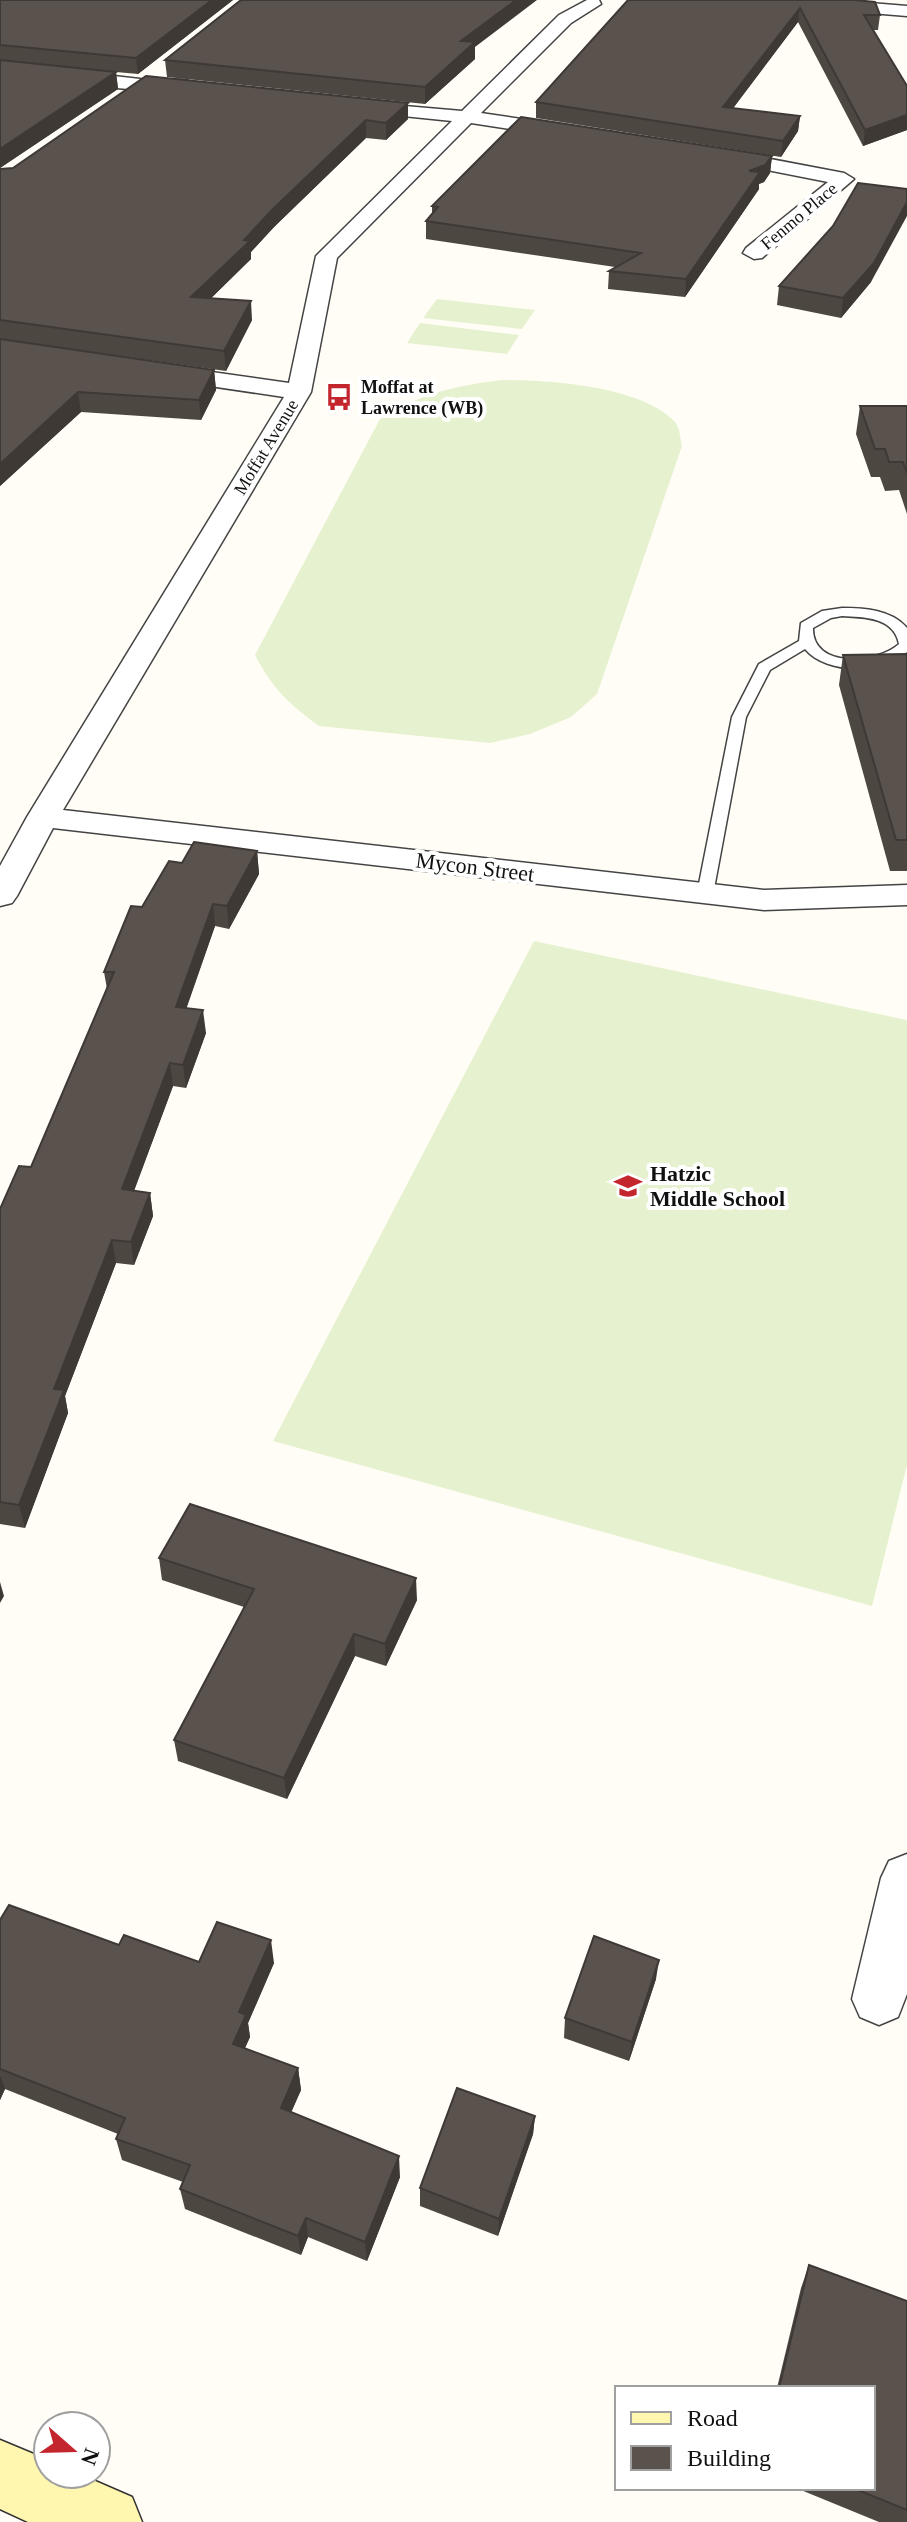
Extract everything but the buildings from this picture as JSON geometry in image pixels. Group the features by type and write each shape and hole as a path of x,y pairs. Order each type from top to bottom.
{"main road":[{"path":"0,2474 107,2522"}],"street":[{"path":"772,0 907,11"},
{"name":"Moffat Avenue","path":"0,896 43,817 299,392 327,256 565,19 593,4"},
{"path":"116,102 164,66"},
{"path":"0,68 140,85 203,88"},
{"path":"335,103 467,117 581,135"},
{"name":"Fenmo Place","path":"691,151 844,179 754,253"},
{"path":"142,369 299,392"},
{"name":"Mycon Street","path":"43,817 764,900 907,895"},
{"path":"879,1999 907,1878"}],"lane":[{"path":"842,612 876,615 901,628 906,637 901,653 877,663 851,663 827,658 806,643 806,626 827,614 842,612"},
{"path":"705,894 739,717 764,667 806,643"}],"green space":[{"path":"437,299 535,310 522,329 423,318"},
{"path":"420,323 519,335 507,354 407,343"},
{"path":"503,380 569,384 618,393 660,410 675,422 679,430 682,446 597,694 571,717 530,734 490,743 319,726 282,695 255,655 380,419 409,403 439,392"},
{"path":"534,941 907,1020 907,1465 872,1606 273,1441"}],"place":[{"name":"Moffat at Lawrence (WB)","path":"339,397"},
{"name":"Hatzic Middle School","path":"628,1186"}]}
